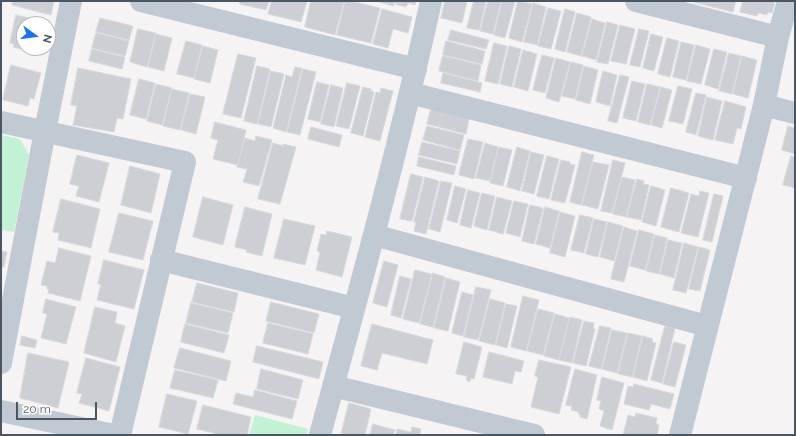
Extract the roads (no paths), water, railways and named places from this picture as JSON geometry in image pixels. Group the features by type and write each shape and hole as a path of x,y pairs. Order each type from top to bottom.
{"street":[{"path":"1,363 71,1"},
{"path":"141,1 416,69"},
{"path":"320,435 374,235 410,94 431,1"},
{"path":"636,1 669,5 778,37"},
{"path":"680,435 746,178 764,105 778,37 788,1"},
{"path":"410,94 746,178"},
{"path":"764,105 795,113"},
{"path":"1,122 185,162 120,435"},
{"path":"374,235 707,326"},
{"path":"161,260 354,308"},
{"path":"333,386 534,435"},
{"path":"1,411 114,435"}]}
